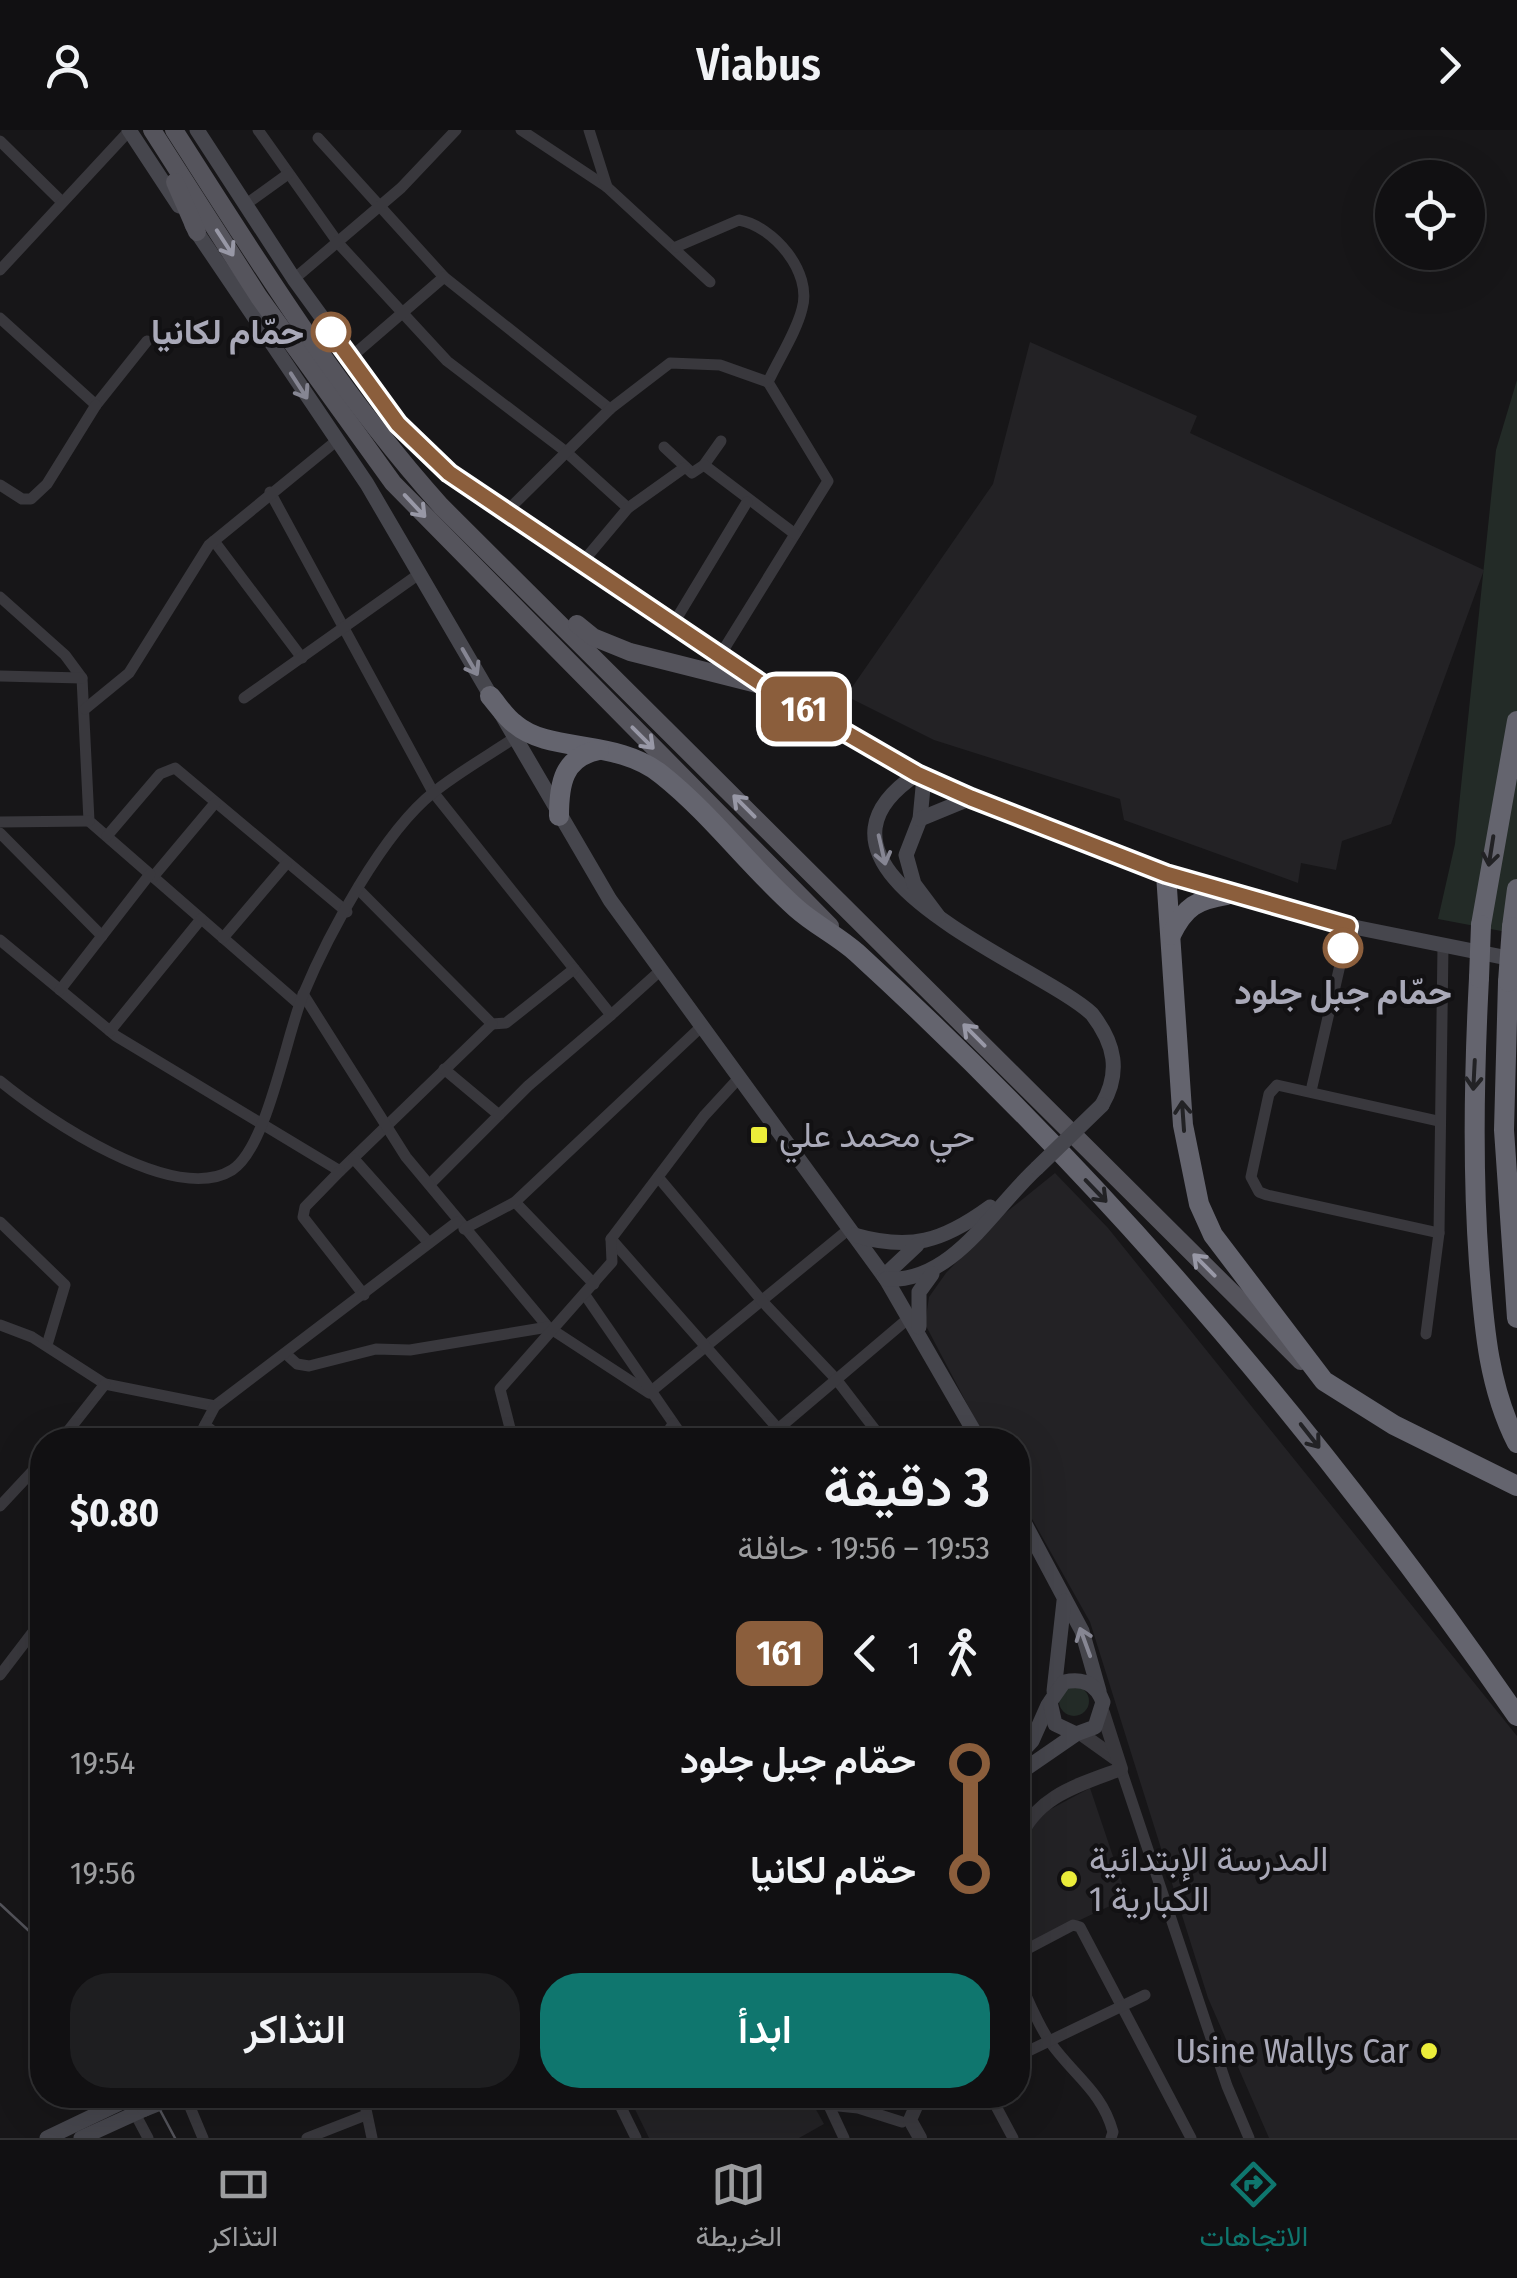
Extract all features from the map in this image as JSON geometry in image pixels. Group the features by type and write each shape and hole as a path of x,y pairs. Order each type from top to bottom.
{"highway":[{"path":"490,696 515,725 534,735 630,755 662,774 798,910 854,950 1157,1254 1277,1394 1418,1572 1517,1716"},
{"path":"1517,721 1481,925 1472,1127 1485,1334 1498,1400 1517,1443"},
{"path":"559,816 559,790 572,761 606,748"},
{"path":"1166,874 1184,1125 1198,1204 1241,1277 1324,1381 1394,1425 1517,1486"},
{"path":"1517,890 1508,982 1504,1130 1517,1318"},
{"path":"1170,934 1188,906 1198,900 1227,895"}],"main road":[{"path":"174,130 275,285 409,470 1324,1381"},
{"path":"197,130 294,279 406,433 449,473 719,658 920,776 1166,874 1227,895 1348,926 1517,960"},
{"path":"129,131 335,442 367,484 610,900 885,1277 972,1428"},
{"path":"153,131 197,232"},
{"path":"153,131 259,297 393,483 854,950"},
{"path":"513,574 593,637 630,652 765,686"},
{"path":"920,776 920,819 906,854 908,869 940,919"},
{"path":"885,1277 917,1278 966,1243 1013,1190 1102,1105 1112,1088 1114,1060 1108,1036 1092,1014 906,896 879,848 880,811 887,796 920,776"},
{"path":"920,819 971,798"},
{"path":"852,1232 889,1246 920,1242 960,1226 1013,1190"},
{"path":"885,1277 920,1242"},
{"path":"915,1324 920,1292 941,1264"},
{"path":"1030,1533 1082,1631 1103,1713 1095,1727 1030,1766"},
{"path":"1030,1742 1052,1696 1060,1666 1064,1596"},
{"path":"1052,1696 1077,1680 1099,1691"},
{"path":"1052,1696 1056,1724 1078,1734"},
{"path":"47,2138 126,2108"},
{"path":"80,2138 129,2108"}],"street":[{"path":"258,130 340,244 402,313 480,391 565,451 628,508"},
{"path":"294,279 340,244 456,130"},
{"path":"521,130 607,187 710,282"},
{"path":"589,130 607,187"},
{"path":"0,270 129,131"},
{"path":"318,138 377,208 444,276 610,409"},
{"path":"0,141 62,202"},
{"path":"245,205 288,174"},
{"path":"676,247 739,220 765,229 783,247 800,279 804,305 768,382"},
{"path":"350,358 444,276"},
{"path":"0,318 96,405"},
{"path":"0,485 22,499 39,492 96,405 147,341"},
{"path":"506,512 610,409 670,362 720,366 768,382 828,481 719,658"},
{"path":"85,709 128,673 192,568 214,541 335,442"},
{"path":"664,447 692,473 704,465 721,442"},
{"path":"704,465 747,502 795,534"},
{"path":"581,564 628,508 684,468"},
{"path":"270,492 342,630 434,792 611,1014"},
{"path":"672,626 747,502"},
{"path":"214,541 302,658"},
{"path":"244,698 419,574"},
{"path":"0,597 65,655 82,678 89,821"},
{"path":"0,676 82,678"},
{"path":"0,1081 104,1148 141,1166 193,1179 233,1169 244,1158 260,1122 301,999 389,840 434,792 516,737"},
{"path":"107,836 170,767 346,912"},
{"path":"60,990 215,803"},
{"path":"0,822 89,821 223,938 301,999 384,1126 460,1226 550,1330 649,1393"},
{"path":"0,833 102,936"},
{"path":"223,938 286,864"},
{"path":"359,890 492,1024"},
{"path":"110,1031 201,919"},
{"path":"1311,1091 1348,926"},
{"path":"0,940 110,1031 340,1171"},
{"path":"1426,1334 1439,1233 1443,946"},
{"path":"364,1295 303,1217 306,1207 384,1126 492,1024 506,1023 574,969"},
{"path":"430,1184 499,1115 661,970"},
{"path":"207,1428 204,1426 215,1406 429,1243 515,1202 702,1026"},
{"path":"444,1069 499,1115"},
{"path":"510,1428 500,1389 612,1262 611,1240 738,1079"},
{"path":"1438,1121 1282,1084 1269,1094 1251,1177 1259,1192 1439,1233"},
{"path":"354,1159 429,1243"},
{"path":"658,1178 836,1379 870,1428"},
{"path":"515,1202 594,1284"},
{"path":"0,1222 65,1285 47,1345"},
{"path":"649,1393 852,1232"},
{"path":"611,1240 779,1428 836,1379 915,1324"},
{"path":"585,1295 675,1428"},
{"path":"2,1330 47,1345 59,1358 106,1384 215,1406"},
{"path":"286,1354 296,1364 310,1366 376,1349 410,1350 550,1330"},
{"path":"70,1428 106,1384"},
{"path":"670,1428 672,1424"},
{"path":"0,1506 30,1474"},
{"path":"0,1675 30,1636"},
{"path":"1103,1713 1227,2086 1249,2138"},
{"path":"1078,1734 1118,1764"},
{"path":"1030,1816 1042,1803 1118,1764"},
{"path":"1030,1948 1077,1924 1191,2138"},
{"path":"1030,2050 1145,1995"},
{"path":"1030,2003 1048,2040 1088,2082 1107,2110 1114,2132 1110,2138"},
{"path":"137,2108 148,2138"},
{"path":"185,2108 203,2138"},
{"path":"365,2108 372,2138"},
{"path":"621,2108 636,2138"},
{"path":"831,2108 844,2138"},
{"path":"858,2108 906,2121 920,2138"},
{"path":"894,2138 914,2108"},
{"path":"997,2108 1013,2138"},
{"path":"307,2138 366,2115"}],"shaded area":[{"path":"1030,342 1197,416 1190,433 1484,570 1391,824 1342,841 1336,870 1301,863 1298,883 1124,820 1120,799 934,740 846,696 993,484"},
{"path":"1517,380 1517,934 1438,919 1455,844 1496,450"},
{"path":"1055,1173 1108,1228 1517,1736 1517,2138 1269,2138 1208,1998 1090,1622 1030,1515 1030,1428 980,1428 925,1324 929,1297 946,1273 998,1219"},
{"path":"1074,1686 1085,1690 1089,1701 1085,1712 1074,1716 1063,1712 1059,1701 1063,1690"},
{"name":"المدرسة الإبتدائية الكبارية 1","path":"1090,1788 1127,1898 1030,1943 1030,1828 1034,1818"},
{"path":"634,2108 815,2108 824,2124 799,2138 649,2138"}],"tram line":[{"path":"0,1904 30,1932"},
{"path":"159,2108 175,2138"}],"bus line":[{"name":"161","path":"331,332 398,424 449,473 765,686 917,774 971,798 1227,895 1348,926 1343,948"}],"place":[{"name":"حمّام لكانيا","path":"331,332"},
{"name":"حمّام جبل جلود","path":"1343,948"},
{"name":"حي محمد علي","path":"759,1135"},
{"name":"المدرسة الإبتدائية الكبارية 1","path":"1069,1879"},
{"name":"Usine Wallys Car","path":"1429,2051"}]}
